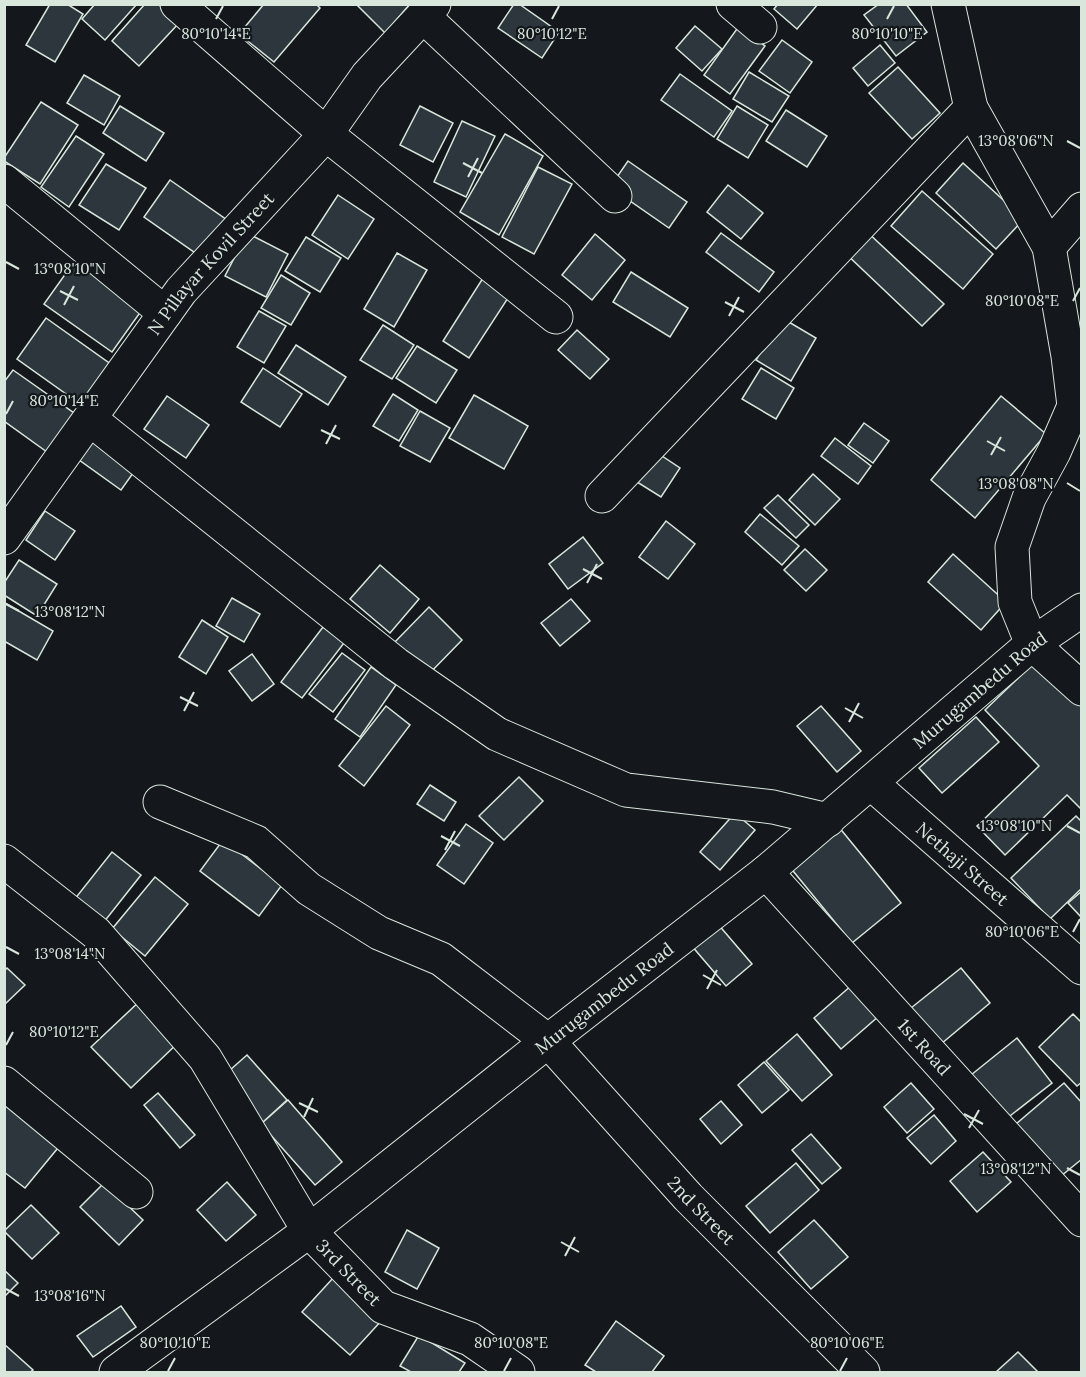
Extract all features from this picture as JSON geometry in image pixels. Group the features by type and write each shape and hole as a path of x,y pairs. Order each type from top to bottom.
{"street":[{"path":"733,4 760,27"},
{"path":"948,4 971,108 1049,247 1068,356 1074,406 1054,452 1029,498 1012,547 1015,602 1032,644 1082,689"},
{"path":"195,10 326,134 556,317"},
{"path":"429,10 615,196"},
{"name":"N Pillayar Kovil Street","path":"4,538 181,291 326,134 367,76 429,10"},
{"path":"602,496 971,108"},
{"path":"4,181 165,313"},
{"path":"1049,247 1082,208"},
{"path":"90,419 396,664 497,734 626,790 773,807 828,820"},
{"name":"Murugambedu Road","path":"116,1372 309,1231 766,872 1032,644 1082,610"},
{"name":"Nethaji Street","path":"871,783 1082,968"},
{"name":"2nd Street","path":"160,801 256,842 309,889 380,933 441,960 548,1041 688,1197 863,1372"},
{"name":"3rd Street","path":"4,861 96,933 205,1058 309,1231 383,1307 470,1339 518,1372"},
{"name":"1st Road","path":"766,872 1082,1220"},
{"path":"4,1083 136,1192"}],"building":[{"path":"50,4 67,4 83,14 55,62 26,45"},
{"path":"95,4 137,4 105,40 82,19"},
{"path":"145,4 158,4 179,23 139,66 112,41"},
{"path":"264,4 316,4 320,8 274,62 239,34"},
{"path":"356,4 410,4 385,33"},
{"path":"514,4 519,4 559,32 542,58 498,28"},
{"path":"778,4 818,4 797,29 774,9"},
{"path":"879,4 906,4 927,32 896,56 864,15"},
{"path":"695,26 722,49 702,71 676,48"},
{"path":"739,26 765,46 730,94 704,75"},
{"path":"782,40 812,62 790,93 759,71"},
{"path":"880,45 895,63 868,86 853,68"},
{"path":"898,67 940,113 912,139 869,93"},
{"path":"749,72 789,96 772,122 733,99"},
{"path":"680,74 732,111 714,137 661,100"},
{"path":"84,75 120,96 104,125 67,103"},
{"path":"41,102 78,125 40,184 4,161 4,158"},
{"path":"120,106 164,133 146,161 103,133"},
{"path":"420,106 453,123 433,162 400,145"},
{"path":"737,106 768,125 748,158 717,139"},
{"path":"786,110 827,136 807,167 766,141"},
{"path":"462,121 495,136 466,197 434,182"},
{"path":"505,134 543,156 499,235 460,212"},
{"path":"76,136 104,154 69,207 41,187"},
{"path":"628,161 687,202 669,228 610,187"},
{"path":"963,163 1024,219 996,249 936,193"},
{"path":"106,164 146,188 119,230 79,205"},
{"path":"538,167 572,184 534,254 502,237"},
{"path":"170,180 227,220 201,257 144,217"},
{"path":"728,185 763,213 741,239 707,212"},
{"path":"922,191 993,254 963,289 891,226"},
{"path":"338,195 374,219 348,259 312,235"},
{"path":"864,229 944,304 922,326 843,251"},
{"path":"247,233 288,254 266,297 225,276"},
{"path":"721,233 774,272 759,292 706,252"},
{"path":"595,234 625,260 592,300 562,275"},
{"path":"306,237 341,258 320,292 285,271"},
{"path":"397,253 427,270 394,327 364,309"},
{"path":"76,259 144,307 112,352 44,304"},
{"path":"631,272 688,308 670,337 613,302"},
{"path":"281,275 310,293 291,325 261,308"},
{"path":"483,278 510,295 469,358 443,341"},
{"path":"259,311 286,326 264,363 237,347"},
{"path":"46,318 112,365 83,406 17,359"},
{"path":"782,318 816,338 791,381 756,360"},
{"path":"383,325 414,345 392,379 360,360"},
{"path":"577,330 609,359 590,379 558,350"},
{"path":"296,345 346,377 328,405 278,373"},
{"path":"417,346 457,370 436,403 396,378"},
{"path":"263,368 302,394 280,427 241,402"},
{"path":"761,368 794,388 776,419 742,399"},
{"path":"13,370 74,413 47,452 4,421 4,382"},
{"path":"393,394 418,410 399,441 373,426"},
{"path":"474,395 528,426 504,469 449,438"},
{"path":"167,396 209,425 186,458 144,429"},
{"path":"1001,396 1046,434 975,518 931,480"},
{"path":"420,411 450,428 430,462 400,446"},
{"path":"864,423 889,441 873,463 848,445"},
{"path":"89,436 136,469 121,490 75,457"},
{"path":"835,438 871,466 858,484 821,456"},
{"path":"656,452 680,468 661,497 637,482"},
{"path":"813,474 840,499 815,525 789,500"},
{"path":"778,495 809,525 796,538 764,508"},
{"path":"45,511 75,531 55,560 26,540"},
{"path":"760,514 799,546 782,565 745,532"},
{"path":"666,521 695,544 668,579 639,557"},
{"path":"583,537 603,563 568,589 549,564"},
{"path":"805,549 827,570 806,591 784,570"},
{"path":"953,554 1006,602 981,630 928,582"},
{"path":"19,560 57,584 37,616 4,595 4,583"},
{"path":"380,565 419,599 390,633 350,599"},
{"path":"232,598 260,614 244,642 216,626"},
{"path":"571,599 590,621 560,646 541,623"},
{"path":"5,603 53,631 37,660 4,641"},
{"path":"429,607 462,640 425,678 392,645"},
{"path":"202,620 228,637 206,674 179,657"},
{"path":"323,627 344,643 302,698 281,682"},
{"path":"342,653 365,670 333,712 309,694"},
{"path":"252,654 274,684 252,701 229,671"},
{"path":"1035,662 1082,695 1082,810 1067,795 1005,855 977,826 1039,766 985,710"},
{"path":"371,667 396,685 360,737 335,719"},
{"path":"386,706 410,725 364,786 339,766"},
{"path":"821,706 861,751 837,772 797,726"},
{"path":"976,717 999,742 942,793 919,768"},
{"path":"519,777 543,801 504,840 479,816"},
{"path":"430,785 456,802 444,821 417,804"},
{"path":"735,813 755,830 720,870 700,852"},
{"path":"1076,816 1082,822 1082,888 1050,919 1011,878"},
{"path":"466,824 493,843 464,884 437,865"},
{"path":"838,826 901,903 852,943 789,866"},
{"path":"223,840 282,885 259,916 200,871"},
{"path":"112,852 141,875 100,927 70,905"},
{"path":"155,877 188,904 145,956 112,929"},
{"path":"1082,891 1082,918 1068,903"},
{"path":"717,923 752,964 726,986 691,945"},
{"path":"7,968 25,985 4,1005 4,971"},
{"path":"961,968 990,1003 941,1044 911,1008"},
{"path":"852,985 879,1016 841,1049 814,1018"},
{"path":"142,999 182,1039 131,1088 91,1047"},
{"path":"1073,1014 1082,1023 1082,1082 1077,1086 1039,1047"},
{"path":"797,1034 832,1075 802,1101 766,1061"},
{"path":"1017,1038 1052,1083 1006,1119 971,1075"},
{"path":"247,1055 287,1100 262,1123 221,1078"},
{"path":"764,1062 789,1090 762,1113 738,1085"},
{"path":"911,1083 934,1109 907,1133 884,1107"},
{"path":"1064,1083 1082,1103 1082,1159 1061,1176 1016,1124"},
{"path":"158,1093 195,1135 180,1148 144,1105"},
{"path":"10,1100 62,1143 25,1188 4,1172 4,1107"},
{"path":"288,1100 342,1162 315,1185 261,1124"},
{"path":"721,1101 742,1125 721,1144 700,1119"},
{"path":"934,1115 956,1141 931,1164 907,1138"},
{"path":"811,1134 841,1168 822,1184 792,1150"},
{"path":"983,1152 1011,1182 977,1212 950,1181"},
{"path":"796,1163 819,1190 770,1233 746,1206"},
{"path":"227,1182 256,1215 226,1241 197,1210"},
{"path":"104,1183 143,1220 119,1245 80,1207"},
{"path":"31,1205 59,1233 32,1259 4,1231"},
{"path":"814,1220 848,1257 811,1289 778,1252"},
{"path":"407,1230 439,1248 417,1289 385,1272"},
{"path":"4,1270 18,1283 4,1297"},
{"path":"334,1277 382,1320 350,1355 302,1312"},
{"path":"121,1306 136,1327 93,1357 77,1336"},
{"path":"616,1321 664,1356 652,1372 596,1372 585,1365"},
{"path":"419,1335 465,1363 459,1372 411,1372 400,1366"},
{"path":"4,1344 33,1370 4,1372"},
{"path":"1018,1352 1038,1372 996,1372"}]}
